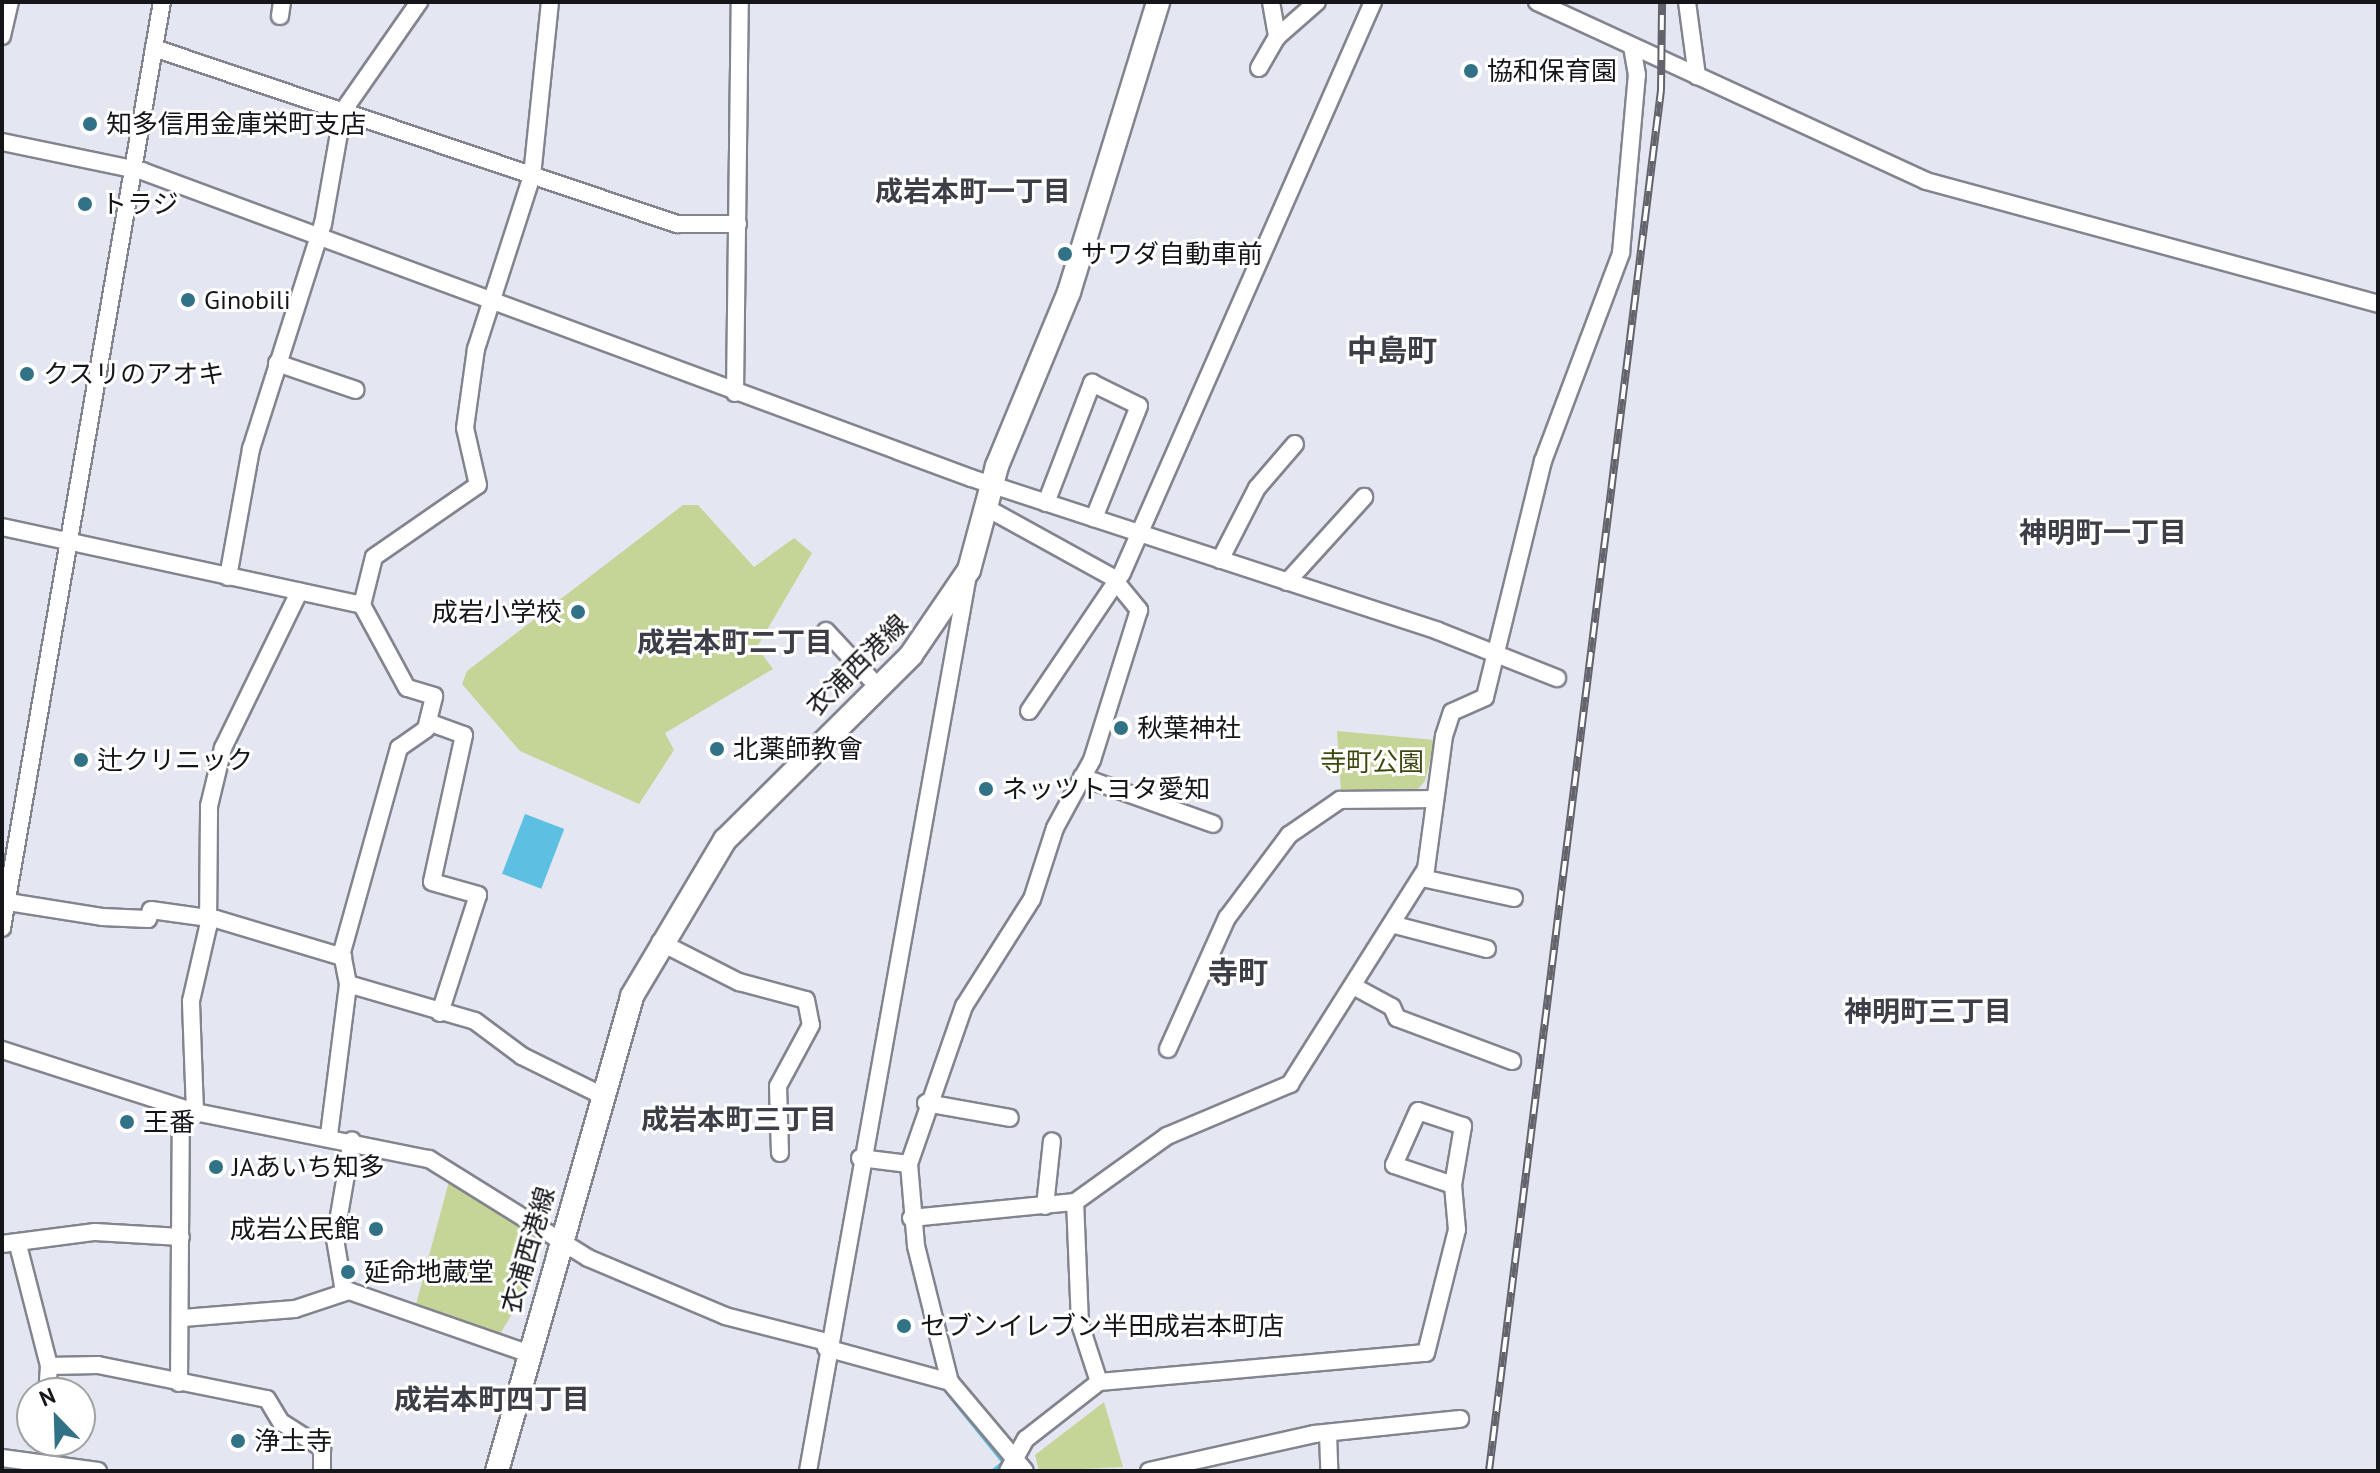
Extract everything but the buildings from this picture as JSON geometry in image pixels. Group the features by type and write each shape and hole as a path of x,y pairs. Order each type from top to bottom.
{"main road":[{"name":"衣浦西港線","path":"497,1471 527,1353 632,996 660,942 725,840 925,639 969,570 991,485 1069,292 1158,2"}],"street":[{"path":"2,36 10,2"},
{"path":"2,928 4,901 162,2"},
{"path":"228,577 251,449 319,236 343,111 419,2"},
{"path":"329,1135 348,984 343,957 399,748 428,722 434,696 407,688 362,605 374,557 478,485 465,428 488,300 532,176 550,2"},
{"path":"735,393 740,2"},
{"path":"1271,2 1277,37"},
{"path":"1259,68 1277,37 1317,2"},
{"path":"1029,711 1116,581 1141,534 1373,2"},
{"path":"1537,2 1926,181 2378,304"},
{"path":"1687,2 1697,76"},
{"path":"154,48 677,224 738,224"},
{"path":"911,1218 1075,1202 1167,1136 1290,1084 1395,925 1422,878 1432,799 1452,712 1485,697 1499,653 1543,461 1621,253 1637,75 1632,48"},
{"path":"2,142 131,170 319,236 735,393 991,485 1499,653 1557,678"},
{"path":"277,363 356,390"},
{"path":"1046,503 1092,383 1139,406 1094,518"},
{"path":"1220,560 1257,488 1295,444"},
{"path":"1287,582 1364,497"},
{"path":"985,507 1116,581 1139,610 1117,699 1032,899 964,1006 926,1103 909,1164 911,1218 950,1382 1022,1464"},
{"path":"2,527 362,605"},
{"path":"808,1471 826,1345 969,570"},
{"path":"179,1383 183,1318 181,1237 191,1001 208,918 209,806 223,748 299,592"},
{"path":"826,631 878,687"},
{"path":"925,639 948,639 953,652"},
{"path":"428,722 464,735 432,882 478,895 440,1013"},
{"path":"1082,777 1213,824"},
{"path":"1168,1049 1227,918 1289,835 1340,800 1432,799"},
{"path":"1422,878 1514,898"},
{"path":"4,901 102,917 148,919 151,910 208,918 343,957"},
{"path":"1395,925 1487,949"},
{"path":"660,942 739,982 806,1000 811,1025 778,1086 780,1153"},
{"path":"348,984 475,1021 522,1056 601,1095"},
{"path":"1355,987 1392,1007 1397,1018 1512,1061"},
{"path":"2,1050 188,1110 329,1135 429,1159 588,1258 725,1316 950,1382"},
{"path":"926,1103 1010,1118"},
{"path":"1022,1464 1026,1439 1099,1382 1426,1353 1457,1230 1453,1185 1463,1126 1418,1111 1394,1165 1453,1185"},
{"path":"344,1292 335,1239 352,1140"},
{"path":"1045,1206 1052,1141"},
{"path":"860,1158 909,1164"},
{"path":"1075,1202 1080,1324 1099,1382"},
{"path":"48,1377 49,1366 10,1245 106,1231 181,1237"},
{"path":"183,1318 295,1309 344,1292 527,1353"},
{"path":"49,1366 98,1365 267,1399 281,1422 322,1448 322,1471"},
{"path":"1149,1471 1328,1433 1460,1419"},
{"path":"1328,1433 1329,1471"},
{"path":"2,1458 39,1459 98,1471"},
{"path":"1008,1471 1022,1464"}],"green space":[{"path":"683,505 698,505 754,567 794,538 812,553 757,647 773,669 665,733 674,750 639,804 520,751 462,684 467,671"},
{"name":"寺町公園","path":"1337,731 1435,740 1425,781 1418,789 1341,791"},
{"path":"449,1181 535,1235 539,1247 529,1286 497,1339 415,1308"},
{"path":"1104,1402 1123,1467 1039,1471 1035,1455"}],"water":[{"path":"525,814 564,829 541,889 502,874"}],"waterway":[{"path":"949,1394 1004,1462 993,1471"}],"railway":[{"path":"1489,1471 1661,90 1662,2"}],"place":[{"name":"協和保育園","path":"1471,71"},
{"name":"知多信用金庫栄町支店","path":"90,124"},
{"name":"トラジ","path":"85,204"},
{"name":"サワダ自動車前","path":"1065,254"},
{"name":"Ginobili","path":"188,300"},
{"name":"クスリのアオキ","path":"27,374"},
{"name":"成岩小学校","path":"578,612"},
{"name":"秋葉神社","path":"1121,728"},
{"name":"北薬師教會","path":"717,749"},
{"name":"辻クリニック","path":"81,760"},
{"name":"ネッツトヨタ愛知","path":"986,789"},
{"name":"王番","path":"127,1122"},
{"name":"JAあいち知多","path":"216,1167"},
{"name":"成岩公民館","path":"376,1229"},
{"name":"延命地蔵堂","path":"348,1272"},
{"name":"セブンイレブン半田成岩本町店","path":"904,1326"},
{"name":"浄土寺","path":"238,1441"}],"district":[{"name":"成岩本町一丁目","path":"973,191"},
{"name":"中島町","path":"1392,350"},
{"name":"神明町一丁目","path":"2103,532"},
{"name":"成岩本町二丁目","path":"735,642"},
{"name":"寺町","path":"1238,972"},
{"name":"神明町三丁目","path":"1928,1011"},
{"name":"成岩本町三丁目","path":"739,1119"},
{"name":"成岩本町四丁目","path":"492,1399"}]}
